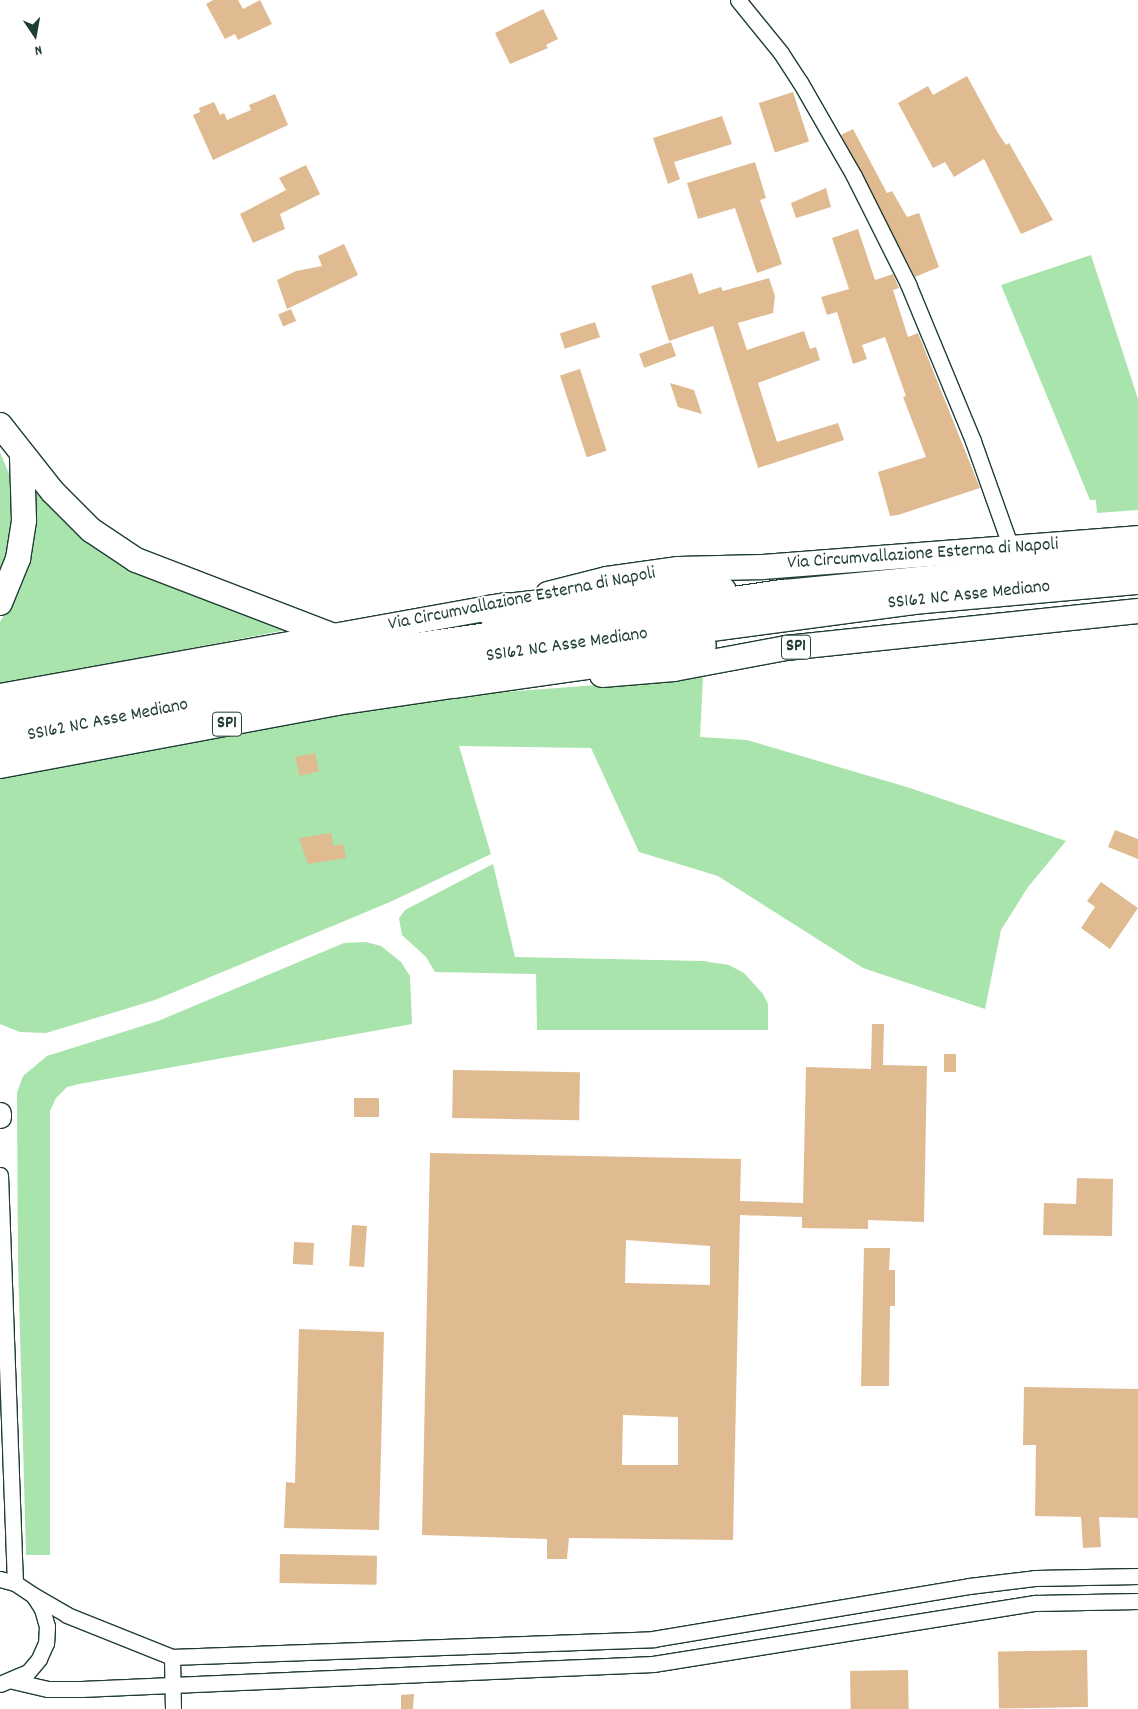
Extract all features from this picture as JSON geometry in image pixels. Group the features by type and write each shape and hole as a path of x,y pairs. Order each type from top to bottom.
{"highway":[{"name":"SS162 NC Asse Mediano","path":"0,721 295,665 784,594 1138,560"},
{"name":"SS162 NC Asse Mediano","path":"0,742 306,684 913,600 1138,580"},
{"path":"488,610 679,589 784,594"},
{"path":"454,684 630,660 913,600"}],"main road":[{"path":"0,425 22,456 91,530 136,560 335,636"},
{"path":"0,603 18,559 24,520 22,456"},
{"name":"Via Circumvallazione Esterna di Napoli","path":"0,696 488,610 607,579 678,569 762,567 1138,538"},
{"name":"SP1","path":"0,766 454,684 567,679 674,668 786,648 1138,611"}],"street":[{"path":"738,0 781,53 800,82 854,176 908,284 974,441 1011,548"},
{"path":"0,1175 15,1583"},
{"path":"0,1579 15,1583 67,1615 172,1657 652,1639 969,1586 1035,1578 1138,1576"},
{"path":"6,1682 28,1672 39,1659 46,1643 47,1626 42,1609 32,1595"},
{"path":"6,1682 48,1689 653,1664 1035,1604 1138,1601"},
{"path":"172,1657 171,1684 173,1709"}],"green space":[{"path":"1091,255 1138,399 1138,510 1097,513 1096,500 1090,500 1001,285"},
{"path":"0,452 9,474 16,512 9,562 0,583"},
{"path":"33,483 53,504 286,630 0,685 0,622 9,607"},
{"path":"703,677 700,737 747,740 910,788 1066,841 1028,887 1001,930 985,1009 863,968 718,876 639,852 591,748 459,746 491,854 390,902 155,1000 46,1033 20,1032 0,1024 0,775 427,698"},
{"path":"493,864 515,957 703,961 729,965 744,973 763,994 768,1004 768,1030 537,1030 536,974 435,972 426,957 402,935 399,918 405,910"},
{"path":"366,942 381,946 401,962 410,976 412,1024 79,1084 67,1087 56,1098 50,1111 50,1555 26,1555 18,1260 17,1093 23,1076 47,1056 158,1021 344,943"}],"building":[{"path":"213,0 238,0 243,9 260,0 272,24 238,40 235,34 225,39 206,4"},
{"path":"543,9 558,39 546,45 548,48 510,64 495,33"},
{"path":"967,76 998,133 1006,145 1009,143 1053,220 1021,234 984,159 954,177 945,162 933,168 898,103 928,86 933,95"},
{"path":"793,92 809,141 775,153 759,103"},
{"path":"275,94 288,125 213,160 193,115 200,112 199,108 214,102 220,115 224,113 227,120 251,110 249,105"},
{"path":"722,116 732,144 674,162 680,179 668,184 653,138"},
{"path":"853,129 887,193 892,191 907,217 919,213 939,267 915,277 841,135"},
{"path":"755,162 766,198 760,200 782,264 757,273 735,208 698,219 687,183"},
{"path":"306,165 320,194 280,214 285,229 253,243 240,214 286,190 279,178"},
{"path":"826,188 831,207 796,218 791,203"},
{"path":"858,229 875,280 893,274 899,288 893,290 908,337 918,333 980,488 898,515 890,516 878,472 926,457 903,397 906,396 885,337 862,345 867,359 853,364 837,312 827,315 821,297 849,289 832,238"},
{"path":"344,244 358,275 287,309 277,280 296,271 322,266 318,256"},
{"path":"692,273 699,294 721,287 723,291 769,278 775,296 773,313 738,323 747,350 804,331 810,349 816,347 820,360 758,383 777,442 838,423 844,440 758,468 713,326 669,341 651,286"},
{"path":"291,309 296,321 283,326 278,314"},
{"path":"595,322 600,337 565,349 560,333"},
{"path":"671,342 676,356 644,368 639,354"},
{"path":"580,369 607,451 587,457 560,375"},
{"path":"670,383 694,390 702,414 678,407"},
{"path":"315,753 319,772 299,776 295,757"},
{"path":"1115,830 1138,839 1138,859 1108,847"},
{"path":"331,833 333,846 343,844 346,858 308,864 299,838"},
{"path":"1101,882 1138,908 1110,949 1081,928 1095,907 1087,901"},
{"path":"872,1024 884,1024 883,1065 927,1066 924,1222 868,1220 868,1229 802,1228 802,1217 740,1215 733,1540 569,1538 567,1559 547,1559 547,1539 422,1535 430,1153 741,1159 740,1201 803,1203 806,1067 871,1069","holes":["626,1240 710,1246 710,1285 625,1283","623,1415 678,1417 678,1465 622,1465"]},
{"path":"944,1054 956,1054 956,1072 944,1072"},
{"path":"453,1070 580,1072 579,1120 452,1118"},
{"path":"354,1098 379,1098 379,1117 354,1117"},
{"path":"1077,1178 1113,1179 1112,1236 1043,1235 1044,1203 1076,1204"},
{"path":"352,1225 367,1226 364,1267 349,1266"},
{"path":"294,1242 314,1243 313,1265 293,1264"},
{"path":"864,1248 890,1248 889,1270 895,1270 895,1306 890,1306 889,1386 861,1386"},
{"path":"299,1329 384,1332 379,1530 284,1528 286,1482 295,1483"},
{"path":"1024,1387 1138,1389 1138,1518 1099,1517 1101,1547 1083,1548 1081,1517 1035,1516 1036,1445 1023,1445"},
{"path":"280,1554 377,1556 376,1585 279,1583"},
{"path":"1087,1650 1088,1707 999,1709 998,1652"},
{"path":"908,1670 909,1709 851,1709 850,1671"},
{"path":"414,1694 413,1709 401,1709 401,1695"}]}
